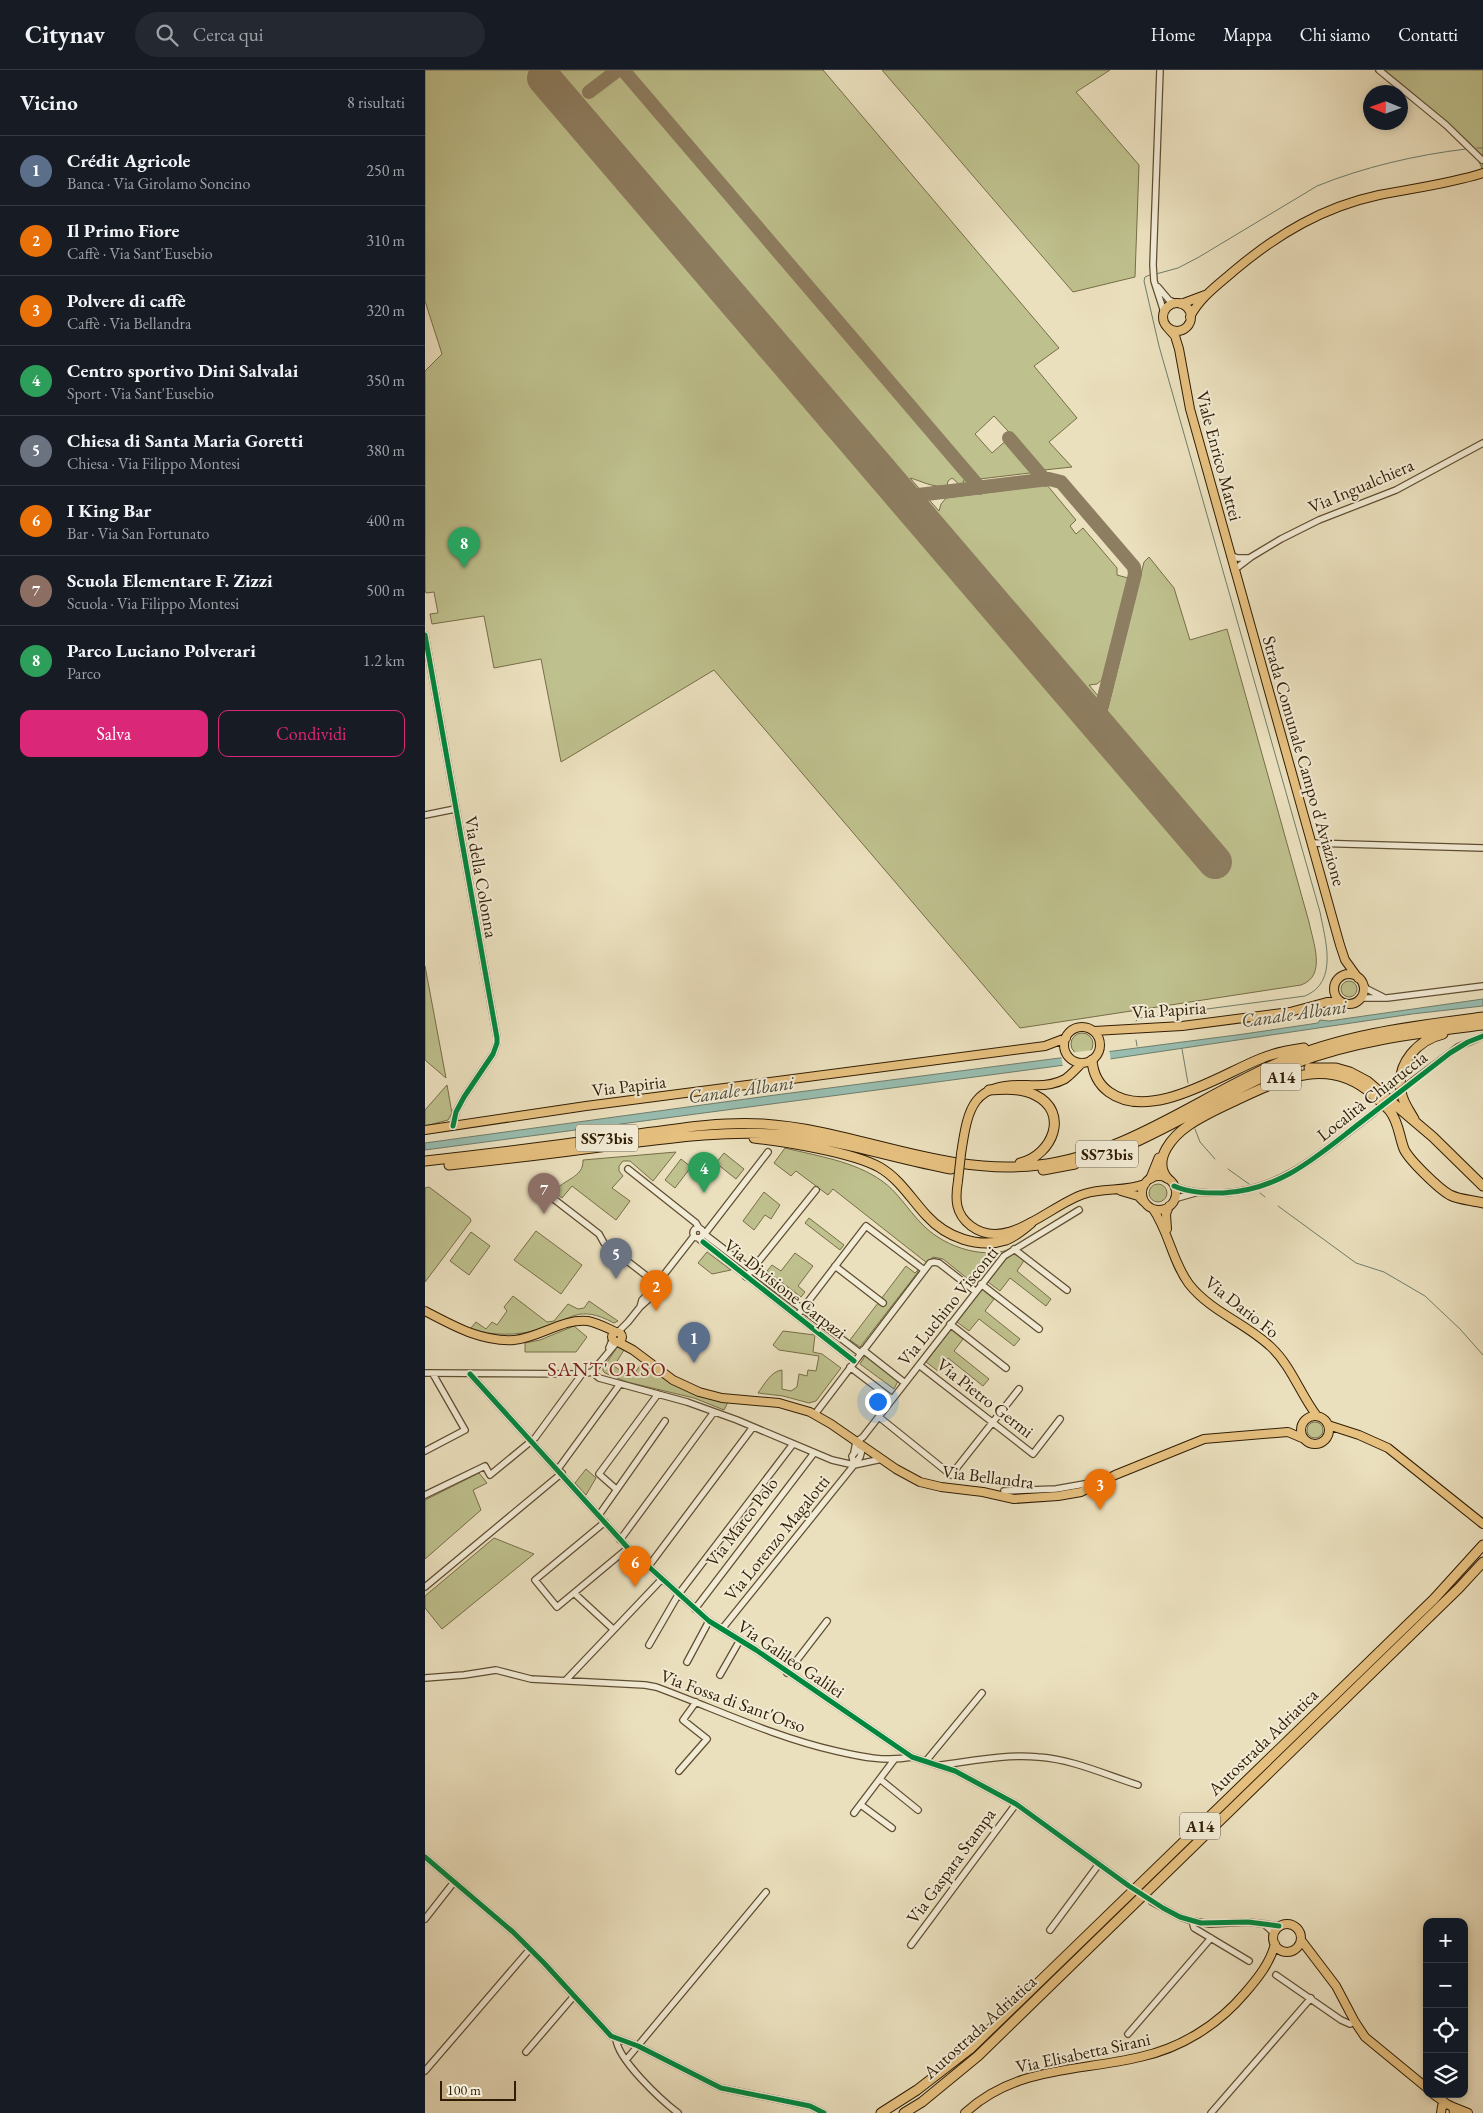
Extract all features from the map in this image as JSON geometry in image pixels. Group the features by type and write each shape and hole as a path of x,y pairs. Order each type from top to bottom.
{"highway":[{"name":"SS73bis","path":"510,1155 683,1128 759,1124 820,1132 947,1162 998,1167 1057,1162 1109,1148 1252,1074 1319,1047 1398,1029 1483,1017"},
{"name":"SS73bis","path":"510,1155 711,1134 749,1133 797,1136 934,1166 975,1172 1011,1173 1044,1170 1089,1161 1125,1147 1260,1079 1319,1055 1388,1038 1483,1026"},
{"path":"1417,1124 1405,1103 1400,1087 1402,1070 1410,1055 1421,1044 1435,1037 1483,1026"},
{"path":"1093,1060 1095,1077 1107,1090 1125,1100 1144,1102 1178,1095 1274,1054 1319,1047"},
{"name":"A14","path":"1148,1181 1163,1146 1171,1135 1182,1126 1215,1107 1271,1081 1309,1068 1336,1068 1361,1077 1417,1124 1483,1186"},
{"name":"A14","path":"1167,1178 1162,1169 1165,1150 1175,1136 1191,1124 1224,1106 1289,1077 1310,1073 1328,1074 1345,1078 1360,1085 1387,1108 1397,1122 1407,1154 1443,1190 1453,1196 1483,1203"},
{"path":"989,1090 1017,1090 1036,1095 1049,1106 1054,1120 1052,1136 1041,1153 1026,1161 998,1167"},
{"path":"711,1134 782,1142 870,1163 895,1178 934,1222 965,1240 981,1243 1001,1241 1013,1236 1031,1223"},
{"path":"425,1162 510,1155"},
{"path":"425,1168 510,1155"},
{"name":"Autostrada Adriatica","path":"881,2113 917,2090 970,2049 1440,1593 1483,1545"},
{"name":"Autostrada Adriatica","path":"904,2113 921,2102 978,2056 1459,1588 1483,1562"}],"main road":[{"path":"1207,294 1168,306 1163,315 1163,321 1167,327 1176,331 1183,330 1207,294 1255,254 1283,234 1315,216 1371,197 1445,183 1483,173"},
{"path":"1179,304 1187,308 1190,317"},
{"name":"Viale Enrico Mattei","path":"1167,327 1175,336 1179,349 1189,409 1234,570"},
{"name":"Viale Enrico Mattei","path":"1179,349 1183,330"},
{"name":"Strada Comunale Campo d'Aviazione","path":"1234,570 1345,960 1360,981"},
{"path":"1337,981 1347,975 1360,981 1363,992 1361,998 1351,1004 1339,1001 1334,990 1337,981 1343,973 1345,960"},
{"name":"Via Papiria","path":"1312,1007 1334,990"},
{"name":"Via Papiria","path":"425,1130 586,1106 1045,1046 1065,1038 1073,1029 1078,1027 1094,1031 1182,1026 1282,1013 1339,1001"},
{"name":"Via Papiria","path":"1093,1060 1106,1037 1117,1029"},
{"path":"1094,1031 1098,1036 1100,1045"},
{"path":"1065,1038 1065,1052 1072,1060 1082,1063"},
{"name":"Via Papiria","path":"1045,1046 1058,1048 1065,1052"},
{"path":"1066,1078 1071,1068 1072,1060"},
{"path":"1093,1060 1082,1063 1066,1078 1047,1084 1006,1085 989,1090 977,1100 969,1114 961,1154 956,1196 957,1208 964,1219 975,1228 985,1232 1000,1233 1031,1223 1079,1196 1097,1191 1119,1190 1148,1181 1156,1176 1167,1178 1174,1186 1171,1203 1159,1210 1153,1209 1138,1196 1119,1190"},
{"path":"1145,1202 1142,1193 1148,1181"},
{"name":"Via Dario Fo","path":"1167,1236 1166,1215 1171,1203"},
{"name":"Via Dario Fo","path":"1153,1209 1167,1236 1176,1263 1195,1291 1272,1348 1292,1373 1305,1399 1317,1416"},
{"path":"425,1311 465,1332 493,1339 527,1338 574,1322 587,1321 601,1325 617,1337"},
{"name":"Via Bellandra","path":"617,1337 666,1376 699,1392 723,1398 779,1403 797,1407 815,1414 908,1476 937,1487 983,1492 1016,1499 1051,1493 1084,1491 1115,1475 1204,1439 1288,1432 1311,1416 1317,1416"},
{"name":"Via Dario Fo","path":"1303,1423 1305,1399"},
{"path":"1317,1416 1323,1418 1328,1425 1359,1435 1388,1448 1483,1524"},
{"path":"1302,1438 1303,1423"},
{"path":"1328,1425 1328,1437"},
{"name":"Via Bellandra","path":"1288,1432 1313,1445 1321,1443 1335,1433 1346,1432"},
{"path":"1309,1952 1293,1950 1284,1952 1275,1944 1274,1933 1279,1926 1287,1924 1296,1927 1301,1940 1309,1952 1337,1986 1355,2022 1365,2037 1423,2085"},
{"path":"1293,1950 1301,1940"},
{"name":"Via Elisabetta Sirani","path":"965,2113 987,2095 1033,2075 1161,2052 1200,2033 1241,1998 1271,1959 1275,1944"},
{"name":"Via Elisabetta Sirani","path":"1271,1959 1284,1952"},
{"path":"1436,2098 1440,2112"},
{"path":"1438,2098 1457,2110"},
{"path":"1440,2112 1442,2106 1457,2110"}],"street":[{"path":"1160,70 1153,265 1154,281 1163,309 1163,315"},
{"path":"1379,70 1446,125 1482,160"},
{"path":"1154,281 1161,293 1169,300 1179,304"},
{"name":"Via Ingualchiera","path":"1234,570 1281,539 1319,520 1396,490 1483,443"},
{"path":"1230,555 1237,558 1251,557"},
{"name":"Via della Colonna","path":"425,635 497,1043 493,1054 456,1112 457,1126"},
{"path":"425,815 455,809"},
{"path":"1311,843 1483,848"},
{"path":"1360,981 1367,990 1387,998"},
{"path":"1361,998 1387,998 1483,986"},
{"name":"Località Chiaruccia","path":"1197,1193 1251,1189 1278,1180 1301,1168 1458,1047 1483,1036"},
{"path":"425,1374 582,1374 592,1372 640,1306 646,1303 652,1290 696,1237 695,1230 711,1226 769,1152"},
{"name":"Via Divisione Carpazi","path":"628,1169 752,1270 862,1352"},
{"path":"537,1186 599,1234 604,1243 657,1284"},
{"path":"1174,1186 1197,1193"},
{"path":"746,1277 816,1190"},
{"path":"1171,1203 1197,1193"},
{"path":"1067,1290 1014,1249 1079,1210"},
{"path":"797,1316 866,1226 924,1270"},
{"name":"Via Divisione Carpazi","path":"696,1237 854,1361"},
{"name":"Via Luchino Visconti","path":"860,1444 863,1437 975,1291 1004,1256 1014,1249"},
{"path":"815,1414 930,1263 939,1263 975,1291"},
{"path":"835,1266 883,1303"},
{"path":"981,1284 1039,1329"},
{"path":"950,1324 1006,1368"},
{"name":"Via Luchino Visconti","path":"862,1352 905,1382"},
{"name":"Via Pietro Germi","path":"919,1365 1033,1454 1060,1419"},
{"path":"850,1367 892,1400"},
{"path":"592,1372 599,1378 687,1402 814,1453 854,1466 882,1459"},
{"path":"425,1451 465,1430 433,1374"},
{"name":"Via Galileo Galilei","path":"470,1374 560,1471 620,1540 661,1580 709,1621 912,1757 955,1771 1015,1804 1125,1883"},
{"path":"425,1496 485,1466 490,1475 531,1441 582,1374"},
{"path":"425,1587 560,1471 620,1384"},
{"path":"879,1417 951,1475 1019,1389"},
{"path":"616,1489 599,1474 658,1394"},
{"path":"620,1540 714,1412"},
{"path":"599,1515 665,1421"},
{"path":"648,1567 753,1427"},
{"path":"649,1645 679,1596 793,1444"},
{"path":"854,1466 852,1456 860,1444"},
{"name":"Via Lorenzo Magalotti","path":"723,1629 854,1466 860,1457 860,1444"},
{"name":"Via Marco Polo","path":"695,1609 814,1453"},
{"name":"Via Bellandra","path":"1005,1491 1051,1493 1090,1482"},
{"path":"605,1522 535,1580 557,1607 628,1548"},
{"path":"566,1680 661,1580"},
{"path":"574,1593 613,1630"},
{"path":"687,1662 709,1621"},
{"name":"Via Galileo Galilei","path":"787,1673 827,1621"},
{"path":"721,1676 740,1640"},
{"name":"Via Fossa di Sant'Orso","path":"425,1678 496,1670 521,1678 645,1685 656,1687 805,1744 863,1757 894,1760 912,1757"},
{"path":"926,1761 982,1693"},
{"path":"679,1771 707,1739 683,1720 696,1702"},
{"path":"939,1765 977,1760 1039,1757 1077,1765 1138,1786"},
{"path":"854,1813 881,1780 894,1760"},
{"path":"881,1780 918,1810"},
{"name":"Via Gaspara Stampa","path":"911,1945 1015,1804"},
{"path":"861,1805 892,1828"},
{"path":"425,1857 530,1949 605,2032 616,2039 637,2046 721,2088 810,2106 824,2113"},
{"path":"1050,1930 1099,1864"},
{"path":"425,1919 454,1882"},
{"path":"626,2060 766,1892"},
{"path":"1152,1902 1181,1918 1193,1922 1210,1924 1262,1923 1279,1926"},
{"path":"1193,1922 1194,1928 1249,1961"},
{"path":"1262,1923 1268,1926 1274,1933"},
{"path":"1128,2034 1211,1938"},
{"path":"425,2070 530,1949"},
{"path":"1276,1975 1341,2020 1350,2024 1355,2022"},
{"path":"526,2052 574,1996"},
{"path":"1211,2113 1311,1998"},
{"path":"616,2039 618,2048 626,2060 656,2094 678,2113"}],"green space":[{"path":"425,70 823,70 1059,348 1034,366 1077,418 1049,442 1072,467 1044,470 994,416 975,434 992,453 1009,438 1038,472 963,481 964,483 959,484 952,478 948,481 947,486 932,485 910,478 939,511 941,504 946,498 1047,485 1076,520 1070,526 1076,534 1083,528 1117,568 1117,575 1128,578 1104,678 1097,684 1089,685 1108,708 1144,562 1149,557 1174,588 1190,640 1227,629 1313,939 1316,966 1314,974 1309,981 1301,985 1020,1028 714,670 561,762 541,659 494,668 484,616 432,624 430,614 438,613 434,592 426,593 425,590 425,371 442,354 425,301"},
{"path":"882,70 1110,70 1076,92 1139,165 1135,277 1073,292"},
{"path":"1379,70 1483,70 1483,173 1478,159 1455,131 1408,92 1408,85 1399,85"},
{"path":"425,966 446,1078 425,1060"},
{"path":"1346,981 1352,981 1357,986 1355,995 1346,997 1341,992 1341,986"},
{"path":"1082,1033 1090,1036 1093,1044 1090,1052 1082,1055 1074,1052 1071,1044 1074,1036"},
{"path":"447,1085 452,1113 448,1120 425,1126 425,1110"},
{"path":"785,1148 835,1160 871,1174 893,1190 929,1231 950,1244 985,1253 1008,1250 996,1260 992,1258 973,1283 943,1259 933,1257 927,1263 833,1189 828,1195 796,1171 791,1176 774,1163"},
{"path":"676,1152 653,1181 630,1161 623,1161 619,1166 619,1171 623,1176 612,1188 630,1201 616,1220 572,1186 562,1198 554,1192 577,1175 583,1160"},
{"path":"724,1153 744,1169 736,1179 716,1163"},
{"path":"681,1159 691,1167 675,1188 665,1180"},
{"path":"1158,1184 1164,1187 1167,1193 1164,1199 1158,1202 1152,1199 1149,1193 1152,1187"},
{"path":"429,1187 470,1218 471,1221 425,1282 425,1188"},
{"path":"764,1192 780,1205 771,1219 765,1215 754,1230 743,1221"},
{"path":"809,1218 844,1245 840,1250 805,1223"},
{"path":"536,1231 582,1265 561,1294 514,1260"},
{"path":"471,1232 490,1246 469,1275 450,1261"},
{"path":"1016,1251 1025,1259 1017,1271 1051,1299 1046,1306 1010,1278 1000,1291 988,1282 1007,1257"},
{"path":"707,1252 731,1270 712,1274 698,1263"},
{"path":"795,1253 813,1266 798,1286 805,1292 801,1297 767,1271 772,1265 781,1271"},
{"path":"906,1266 915,1273 918,1270 918,1272 860,1347 850,1340"},
{"path":"982,1289 994,1299 985,1311 1020,1339 1014,1346 979,1319 969,1331 957,1322"},
{"path":"513,1296 547,1322 554,1321 568,1304 578,1309 584,1308 589,1301 618,1321 614,1323 602,1317 583,1314 523,1333 496,1334 470,1329 476,1322 486,1329 492,1322 497,1325 507,1311 504,1307"},
{"path":"574,1326 587,1337 576,1352 525,1352 525,1343 540,1340"},
{"path":"951,1329 963,1339 954,1351 989,1379 983,1386 948,1358 938,1371 926,1362"},
{"path":"783,1331 815,1335 813,1352 822,1354 841,1368 816,1401 809,1403 783,1396 758,1393 768,1379 778,1371 782,1370 782,1389 791,1391 797,1387 799,1374 807,1376 808,1370 816,1371 819,1356 779,1350 773,1345"},
{"path":"618,1346 624,1350 614,1366 631,1378 642,1363 662,1377 693,1393 728,1402 724,1410 694,1398 627,1382 605,1373 603,1368"},
{"path":"865,1356 898,1381 894,1389 860,1364"},
{"path":"1312,1422 1318,1422 1323,1427 1321,1436 1312,1438 1307,1433 1307,1427"},
{"path":"586,1469 596,1478 586,1495 575,1483"},
{"path":"479,1473 487,1483 473,1490 481,1510 425,1559 425,1500"},
{"path":"494,1538 534,1554 442,1629 425,1608 425,1596"}],"water":[{"path":"1483,999 1483,1006 1412,1014 1110,1059 425,1150 425,1143 1244,1034 1318,1023 1320,1020 1329,1021"}],"pier":[{"path":"1109,1048 1111,1062 1063,1068 1061,1054"}],"waterway":[{"path":"1477,148 1483,148"},
{"path":"1156,274 1178,268 1199,257 1317,186 1353,173 1390,163 1466,149"},
{"name":"Canale Albani","path":"1136,1021 1139,1018 1305,996 1316,989 1322,981 1327,959 1325,935 1320,912 1159,346 1144,281 1145,277 1152,274"},
{"path":"1136,1040 1137,1046"},
{"path":"1182,1049 1188,1083"},
{"path":"1195,1129 1200,1142 1215,1159"},
{"path":"1228,1169 1249,1184"},
{"path":"1260,1193 1265,1197"},
{"path":"1278,1206 1356,1263 1384,1272 1425,1296 1460,1329 1483,1355"}],"taxiway":[{"path":"589,92 618,70"},
{"path":"623,70 980,488"},
{"path":"1009,438 1045,480"},
{"path":"902,497 1049,479 1061,482 1134,567 1135,574 1097,725"}],"runway":[{"path":"544,78 1215,862"}],"tunnel":[{"path":"1125,1883 1152,1902"}],"cycle path":[{"path":"425,635 497,1038 493,1054 464,1097 456,1112 453,1126"},
{"path":"1174,1186 1204,1193 1244,1191 1263,1186 1297,1170 1450,1053 1468,1042 1483,1036"},
{"path":"703,1242 854,1361"},
{"path":"470,1374 628,1548 709,1621 756,1650 912,1757 955,1771 1016,1804 1129,1886 1163,1908 1180,1917 1201,1923 1248,1922 1279,1926"},
{"path":"425,1857 513,1932 611,2036 638,2046 721,2088 810,2106 824,2113"}],"place":[{"name":"Parco Luciano Polverari","path":"464,568"},
{"name":"Centro sportivo Dini Salvalai","path":"704,1193"},
{"name":"Scuola Elementare F. Zizzi","path":"544,1214"},
{"name":"Chiesa di Santa Maria Goretti","path":"616,1279"},
{"name":"Il Primo Fiore","path":"656,1311"},
{"name":"Crédit Agricole","path":"694,1363"},
{"name":"Polvere di caffè","path":"1100,1510"},
{"name":"I King Bar","path":"635,1587"}],"district":[{"name":"SANT'ORSO","path":"607,1369"}]}
